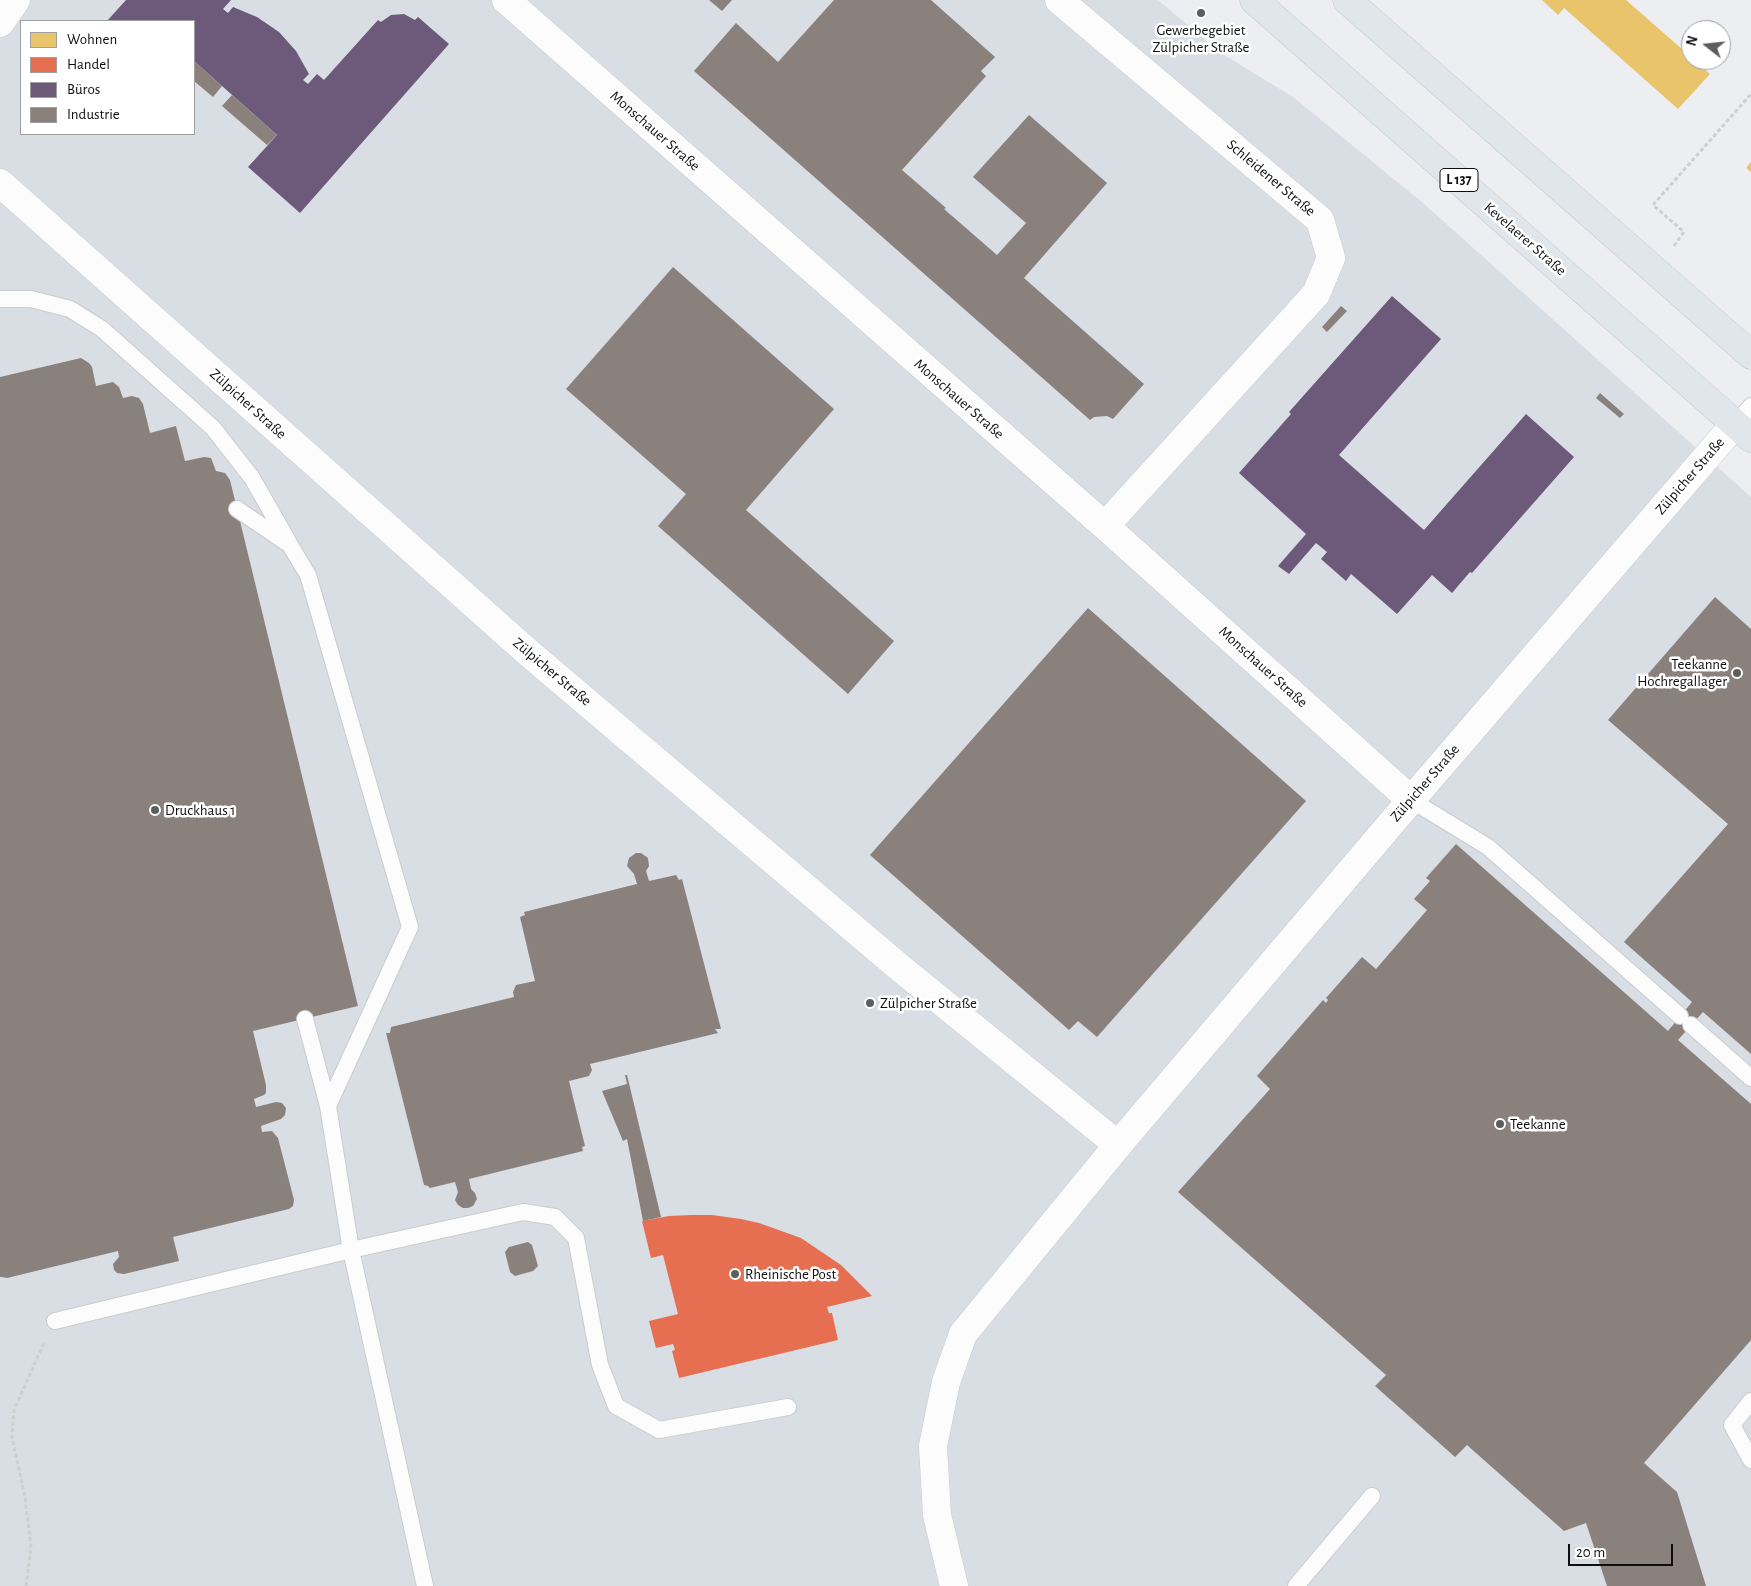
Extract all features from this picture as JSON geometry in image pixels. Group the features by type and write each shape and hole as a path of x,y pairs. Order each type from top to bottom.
{"main road":[{"name":"Kevelaerer Straße","path":"1254,0 1746,423"},
{"path":"1346,0 1751,355"}],"street":[{"path":"0,23 16,0"},
{"name":"Monschauer Straße","path":"506,0 1105,526 1411,800"},
{"name":"Schleidener Straße","path":"1059,0 1320,220 1331,258 1316,294 1105,526"},
{"name":"Zülpicher Straße","path":"0,183 531,655 899,967 1118,1144"},
{"name":"Zülpicher Straße","path":"954,1586 937,1515 934,1446 946,1382 963,1334 1118,1144 1411,800 1746,423"}],"lane":[{"path":"0,299 31,299 70,309 102,329 213,428 252,478 308,575 410,927 328,1106"},
{"path":"238,509 290,545"},
{"path":"1411,800 1488,847 1751,1078"},
{"path":"305,1019 328,1106 351,1250 425,1586"},
{"path":"54,1321 351,1250 523,1212 555,1217 576,1238 600,1365 616,1406 659,1430 788,1407"},
{"path":"1751,1401 1732,1425 1751,1460"},
{"path":"1296,1586 1372,1496"}],"path":[{"path":"1654,270 1684,232 1653,205 1751,94"},
{"path":"26,1586 31,1547 25,1497 12,1437 14,1410 24,1384 54,1321"}],"shaded area":[{"path":"0,0 1158,0 1221,53 1293,97 1423,203 1751,497 1751,1586 0,1586"}],"building: Wohnen":[{"path":"1542,0 1626,0 1681,48 1681,70 1705,70 1710,74 1678,109 1564,8 1558,15"},
{"path":"1751,162 1751,172 1746,168"}],"building: Handel":[{"path":"712,1215 741,1219 759,1223 801,1238 841,1265 872,1296 827,1307 829,1313 832,1313 838,1340 679,1378 672,1351 675,1350 673,1344 656,1348 649,1321 678,1314 663,1255 651,1258 642,1221 669,1216"}],"building: Büros":[{"path":"126,0 231,0 223,9 228,13 233,7 257,17 279,32 296,51 309,74 303,80 308,84 317,74 324,80 378,20 381,22 391,15 404,14 415,20 418,17 449,44 300,213 248,167 277,135 195,62 195,20 108,20"},
{"path":"1392,296 1441,339 1339,455 1424,530 1526,414 1574,457 1472,573 1470,572 1452,593 1432,575 1397,614 1351,574 1346,581 1321,559 1327,552 1316,543 1289,574 1278,566 1306,534 1239,473 1291,414 1289,412"}],"building: Industrie":[{"path":"709,0 732,0 722,11"},
{"path":"834,0 931,0 995,57 981,71 986,76 902,170 997,255 1026,223 973,177 1029,115 1107,183 1024,278 1144,384 1113,419 1107,416 1094,417 1090,420 694,71 736,23 778,62"},
{"path":"195,62 222,86 213,97 195,82"},
{"path":"232,95 277,135 267,145 222,106"},
{"path":"673,267 834,409 746,510 894,641 848,694 658,526 686,494 566,389"},
{"path":"1341,306 1347,311 1327,332 1322,327"},
{"name":"Druckhaus 1","path":"81,358 92,367 96,386 113,382 119,387 123,398 132,396 139,398 143,404 150,433 176,426 185,461 204,457 211,458 216,471 225,473 230,480 358,1006 253,1031 266,1085 266,1093 254,1099 256,1107 276,1102 282,1103 286,1108 285,1115 281,1119 261,1126 262,1132 272,1131 278,1138 294,1200 293,1206 289,1209 173,1237 179,1261 124,1274 117,1273 114,1270 113,1264 119,1257 118,1251 7,1278 0,1277 0,377"},
{"path":"1600,393 1624,414 1620,418 1596,398"},
{"path":"1715,597 1751,629 1751,1054 1703,1012 1678,1040 1751,1104 1751,1340 1644,1463 1677,1492 1706,1586 1607,1586 1586,1523 1564,1531 1467,1445 1455,1457 1375,1386 1386,1375 1178,1192 1270,1089 1257,1076 1323,1000 1326,1003 1328,1000 1326,998 1362,957 1376,969 1427,910 1414,899 1430,881 1426,878 1456,844 1668,1031 1692,1002 1624,942 1728,824 1608,720"},
{"path":"1088,608 1306,801 1097,1037 1078,1021 1069,1030 870,855"},
{"path":"636,853 641,853 648,858 649,866 646,871 649,881 676,875 679,880 682,879 721,1029 715,1029 718,1033 590,1064 592,1070 589,1076 569,1081 585,1146 582,1147 583,1151 469,1179 471,1189 477,1199 473,1206 463,1208 455,1200 458,1192 455,1182 430,1188 424,1185 386,1033 390,1033 391,1027 514,997 513,992 516,985 535,981 520,917 525,915 524,912 637,884 634,874 627,866 629,858"},
{"path":"625,1075 627,1075 661,1217 643,1221 627,1139 623,1141 602,1091 627,1084"},
{"path":"528,1242 532,1245 538,1266 533,1271 515,1276 510,1272 505,1252 509,1247"}],"place":[{"name":"Gewerbegebiet Zülpicher Straße","path":"1201,13"},
{"name":"Teekanne Hochregallager","path":"1737,673"},
{"name":"Druckhaus 1","path":"155,810"},
{"name":"Zülpicher Straße","path":"870,1003"},
{"name":"Teekanne","path":"1500,1124"},
{"name":"Rheinische Post","path":"735,1274"}]}
